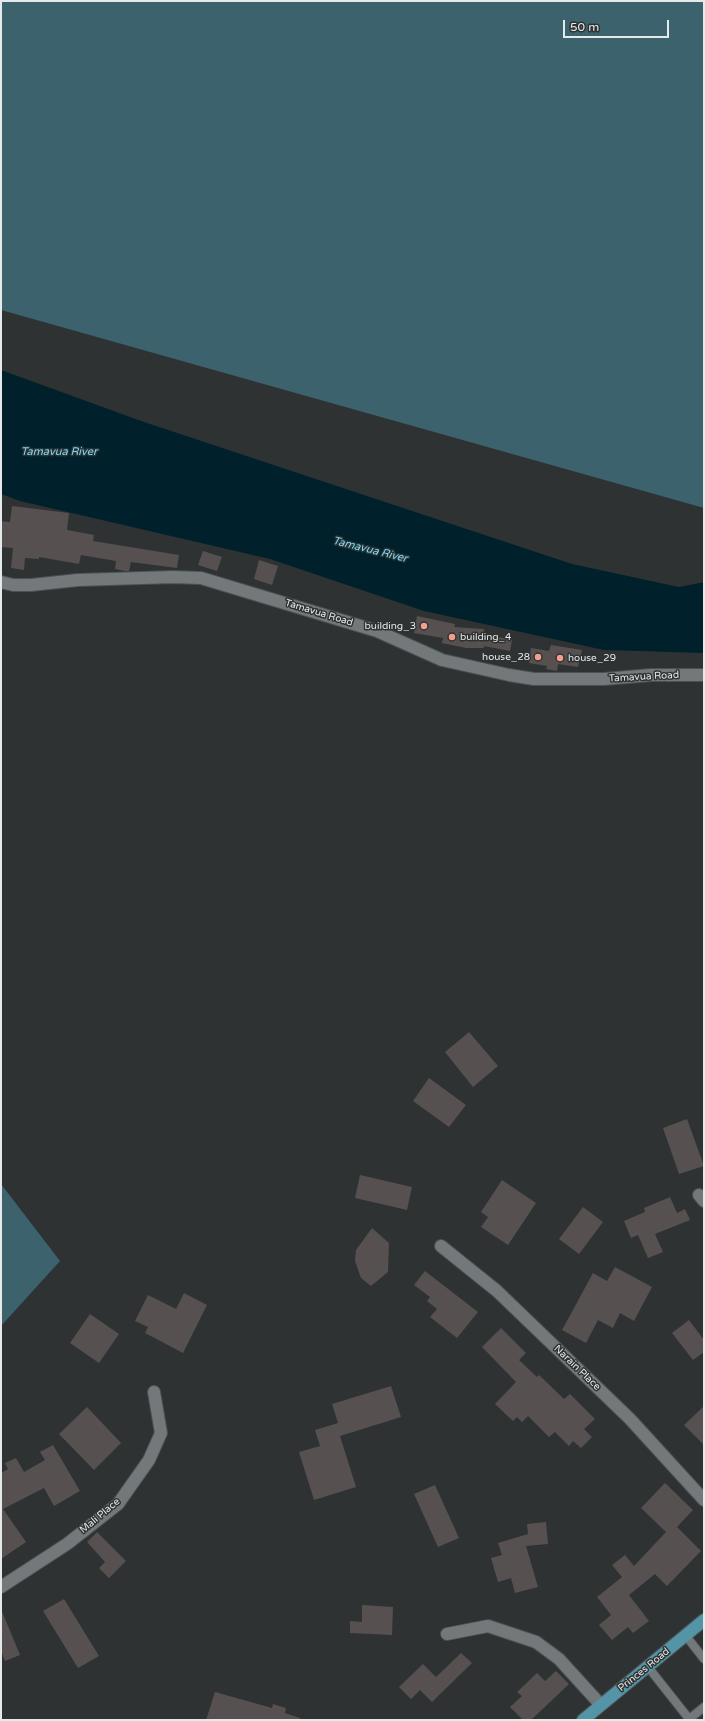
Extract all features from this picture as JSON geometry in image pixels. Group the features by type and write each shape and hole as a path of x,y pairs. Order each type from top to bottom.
{"main road":[{"name":"Princes Road","path":"583,1720 600,1704 648,1667 704,1620"}],"street":[{"name":"Tamavua Road","path":"1,582 13,585 31,585 78,580 201,578 377,631 442,660 509,675 534,679 604,679 651,675 704,675"},
{"name":"Narain Place","path":"441,1246 496,1291 630,1419 704,1500"},
{"name":"Mali Place","path":"1,1587 67,1544 118,1504 149,1460 161,1433 154,1392"},
{"path":"448,1634 488,1626 536,1642 559,1659 600,1704"}],"lane":[{"path":"686,1636 704,1659"},
{"path":"648,1667 689,1720 704,1707"}],"shaded area":[{"path":"1,1 704,1 704,508 1,310"},
{"path":"1,1184 60,1261 1,1326"}],"water":[{"name":"Tamavua River","path":"1,370 141,421 572,564 679,587 704,582 704,653 604,650 424,611 270,559 20,501 1,494"}],"building":[{"path":"12,506 69,513 67,530 94,535 93,541 179,555 177,568 131,562 129,571 125,571 115,569 116,561 81,555 79,564 39,557 39,559 25,558 24,570 11,568 13,548 1,547 1,521 10,522"},
{"path":"203,551 222,557 217,571 198,565"},
{"path":"259,560 278,566 272,585 254,579"},
{"path":"417,616 455,624 454,627 484,629 484,634 512,640 510,651 484,646 484,648 466,648 442,643 443,638 414,633"},
{"path":"551,645 582,650 578,667 558,664 557,671 546,669 547,666 529,663 531,648 549,651"},
{"path":"469,1032 498,1066 473,1087 445,1052"},
{"path":"429,1078 466,1105 449,1127 413,1101"},
{"path":"687,1119 704,1166 679,1174 663,1128"},
{"path":"360,1175 412,1187 407,1210 355,1198"},
{"path":"502,1180 536,1203 508,1245 481,1227 488,1217 481,1212"},
{"path":"670,1197 677,1213 685,1209 690,1220 655,1234 663,1252 648,1258 638,1235 631,1238 624,1221 645,1212 644,1208"},
{"path":"583,1207 603,1222 579,1254 559,1239"},
{"path":"372,1228 389,1243 388,1272 371,1286 361,1278 355,1261 356,1250"},
{"path":"615,1267 652,1287 634,1321 620,1313 613,1328 598,1320 586,1343 562,1330 593,1273 607,1281"},
{"path":"425,1271 478,1312 457,1338 430,1317 437,1309 427,1301 430,1297 414,1285"},
{"path":"184,1293 207,1305 183,1353 145,1333 148,1327 135,1321 148,1295 176,1309"},
{"path":"90,1314 119,1334 99,1363 70,1343"},
{"path":"689,1320 704,1340 704,1352 693,1360 672,1333"},
{"path":"501,1328 526,1353 519,1360 537,1377 539,1375 564,1399 570,1394 595,1419 584,1429 592,1437 581,1448 573,1441 569,1446 555,1432 549,1437 528,1416 522,1422 517,1417 513,1421 495,1404 516,1382 482,1347"},
{"path":"391,1386 401,1417 340,1436 356,1487 314,1500 299,1452 320,1446 315,1430 338,1423 332,1404"},
{"path":"704,1406 704,1445 684,1425"},
{"path":"87,1407 121,1443 94,1470 59,1434"},
{"path":"53,1445 80,1491 54,1506 44,1488 3,1509 26,1542 1,1559 1,1473 8,1469 5,1463 16,1458 24,1472 45,1460 40,1452"},
{"path":"665,1483 693,1510 677,1527 701,1551 667,1586 655,1574 629,1595 649,1621 633,1633 628,1627 612,1640 599,1625 611,1615 597,1597 622,1577 612,1565 625,1555 634,1566 666,1532 641,1508"},
{"path":"435,1485 459,1538 438,1547 414,1494"},
{"path":"546,1522 548,1544 526,1546 538,1587 515,1593 511,1578 498,1582 491,1558 502,1555 498,1543 528,1534 527,1524"},
{"path":"97,1532 126,1561 109,1578 99,1568 105,1562 87,1542"},
{"path":"64,1599 99,1656 78,1668 43,1611"},
{"path":"362,1605 393,1607 392,1635 350,1633 350,1621 362,1622"},
{"path":"1,1609 20,1655 5,1661 1,1651"},
{"path":"461,1653 472,1663 432,1702 420,1690 411,1699 399,1687 423,1664 436,1677"},
{"path":"556,1671 569,1684 531,1720 523,1720 510,1707 522,1696 517,1692 537,1673 545,1681"},
{"path":"215,1692 272,1708 273,1704 286,1708 285,1713 300,1718 300,1720 206,1720"}],"place":[{"name":"building_3","path":"424,626"},
{"name":"building_4","path":"452,637"},
{"name":"house_28","path":"538,657"},
{"name":"house_29","path":"560,658"}]}
